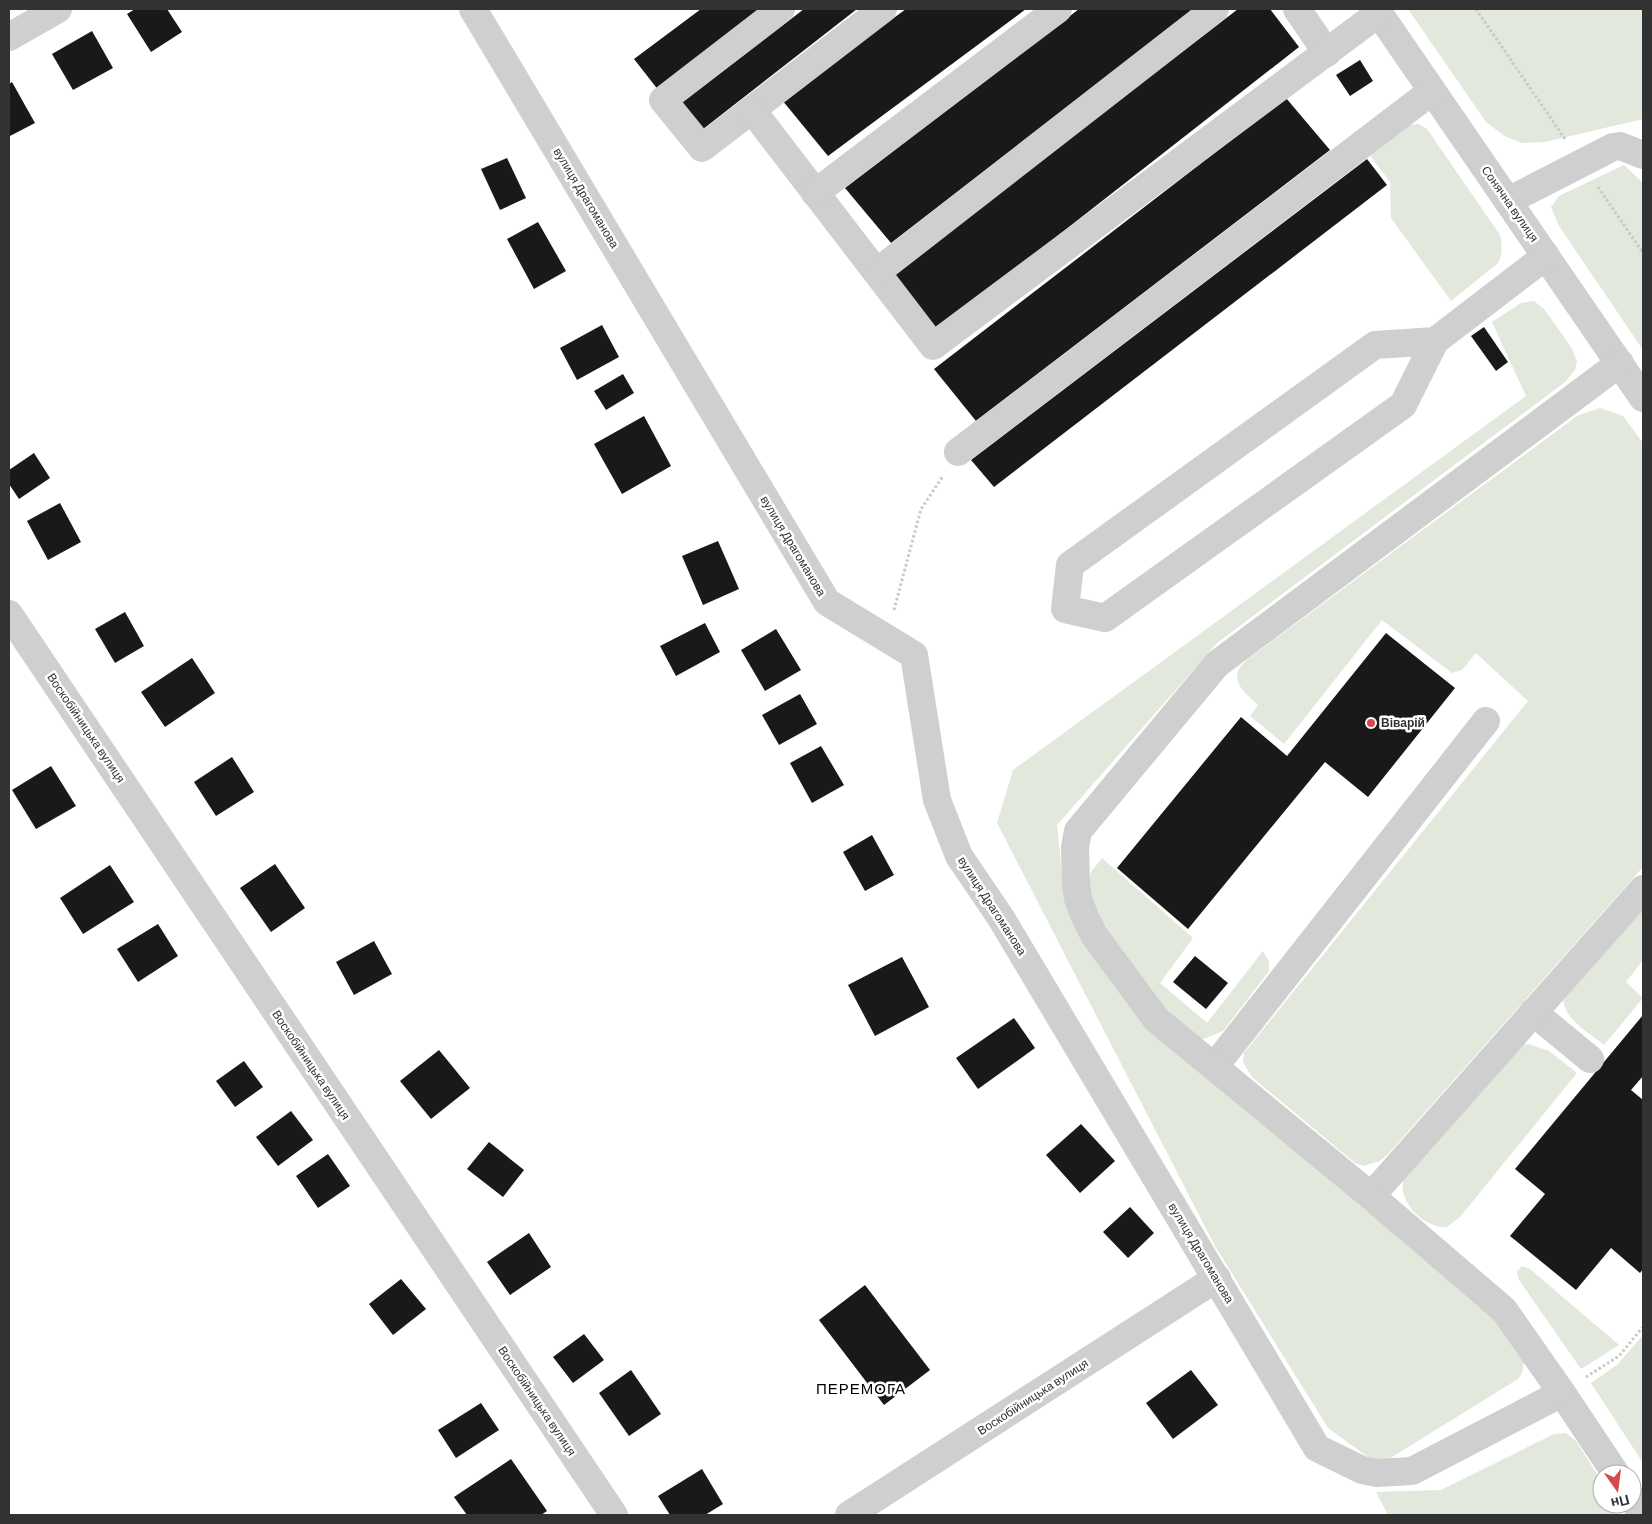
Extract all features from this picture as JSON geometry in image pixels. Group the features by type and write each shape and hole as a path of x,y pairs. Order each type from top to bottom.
{"street":[{"path":"9,37 58,9"},
{"name":"вулиця Драгоманова","path":"474,9 827,602 914,654 937,800 959,856 1001,918 1317,1448 1362,1470 1378,1473 1412,1471 1562,1393"},
{"path":"780,9 663,100 702,148 883,9"},
{"path":"816,193 1058,9"},
{"path":"877,272 1215,9"},
{"path":"1296,9 1327,53"},
{"path":"752,110 933,346 1327,53 1377,11"},
{"name":"Сонячна вулиця","path":"1377,11 1643,398"},
{"path":"958,452 1432,91"},
{"path":"1508,201 1601,152 1620,146 1643,155"},
{"path":"1435,341 1375,345 1078,559 1070,565 1065,609 1105,618 1395,411 1403,405 1435,341 1546,256"},
{"path":"1609,1464 1504,1310 1371,1196 1156,1019 1094,935 1078,899 1075,865 1078,831 1217,664 1620,363"},
{"name":"Воскобійницька вулиця","path":"9,614 614,1515"},
{"path":"1214,1067 1486,721"},
{"path":"1371,1196 1643,889"},
{"path":"1533,1012 1590,1059"},
{"name":"Воскобійницька вулиця","path":"849,1515 1216,1278"}],"path":[{"path":"1476,9 1643,253"},
{"path":"886,638 922,509 958,452"},
{"path":"1562,1393 1619,1356 1643,1327"}],"shaded area":[{"path":"1408,9 1643,9 1643,119 1545,142 1522,143 1506,137 1486,122"},
{"path":"1419,124 1427,129 1500,235 1502,249 1498,263 1451,301 1391,218 1390,182 1369,154 1409,125"},
{"path":"1624,165 1643,183 1643,350 1559,226 1551,207 1559,196"},
{"path":"1534,301 1544,309 1571,347 1577,361 1575,370 1565,382 1217,643 1057,825 1064,892 1081,932 1135,1014 1181,1049 1495,1314 1524,1361 1522,1373 1518,1379 1379,1465 1328,1428 1215,1246 997,823 1013,770 1526,396 1492,322 1521,303"},
{"path":"1600,408 1623,416 1643,443 1643,867 1388,1154 1380,1161 1363,1166 1355,1163 1252,1077 1243,1062 1244,1053 1528,701 1476,653 1462,670 1452,673 1382,620 1284,744 1250,716 1258,705 1242,689 1237,678 1238,672 1248,659 1577,416"},
{"path":"1102,858 1193,938 1160,983 1207,1023 1263,951 1269,962 1269,971 1223,1031 1204,1039 1195,1037 1163,1012 1100,919 1091,897 1089,879 1091,872"},
{"path":"1643,903 1643,960 1626,982 1643,998 1604,1045 1571,1017 1563,1003 1563,994"},
{"path":"1529,1044 1549,1051 1577,1073 1460,1217 1447,1227 1429,1223 1414,1212 1408,1204 1404,1195 1404,1177 1522,1045"},
{"path":"1522,1266 1530,1269 1619,1345 1581,1369 1519,1280 1517,1272"},
{"path":"1643,1335 1643,1463 1591,1383 1617,1365"},
{"path":"1566,1433 1576,1441 1592,1466 1592,1514 1617,1515 1388,1515 1376,1492 1441,1490 1554,1434"}],"building":[{"path":"135,9 167,9 182,32 151,52 127,14"},
{"path":"701,9 763,9 659,91 634,59"},
{"path":"804,9 857,9 698,133 676,107"},
{"path":"906,9 1026,9 828,156 782,100"},
{"path":"1079,9 1194,9 891,243 845,188"},
{"path":"1238,9 1270,9 1299,47 936,331 892,274"},
{"path":"92,31 113,68 73,90 52,54"},
{"path":"1360,60 1373,81 1350,96 1336,75"},
{"path":"12,82 35,123 10,136 9,84"},
{"path":"1286,98 1330,150 976,421 934,369"},
{"path":"507,158 526,198 500,210 481,169"},
{"path":"1367,159 1387,185 994,487 971,460"},
{"path":"538,222 566,271 534,289 507,239"},
{"path":"602,325 619,357 577,380 560,348"},
{"path":"1484,327 1508,362 1496,371 1471,336"},
{"path":"623,374 634,393 606,410 594,391"},
{"path":"644,416 671,466 622,494 594,444"},
{"path":"34,453 50,478 19,499 9,484 9,470"},
{"path":"60,503 81,542 48,560 27,521"},
{"path":"718,541 739,589 703,605 682,556"},
{"path":"125,612 144,646 115,663 95,629"},
{"path":"705,623 720,652 676,676 660,646"},
{"path":"776,629 801,670 765,691 741,650"},
{"path":"1386,633 1455,688 1368,797 1325,762 1188,929 1117,868 1241,717 1287,756"},
{"path":"192,658 215,693 165,727 141,692"},
{"path":"800,694 817,724 779,745 762,715"},
{"path":"821,746 844,785 812,803 790,763"},
{"path":"232,757 254,792 216,816 194,782"},
{"path":"51,766 76,806 36,829 12,790"},
{"path":"872,835 894,875 865,891 843,852"},
{"path":"275,864 305,908 271,932 240,888"},
{"path":"110,865 134,902 83,934 60,898"},
{"path":"158,924 178,956 138,982 117,949"},
{"path":"374,941 392,974 354,995 336,962"},
{"path":"1195,956 1228,983 1206,1009 1173,982"},
{"path":"902,957 929,1007 875,1036 848,985"},
{"path":"1643,1015 1643,1076 1631,1090 1643,1100 1643,1269 1640,1273 1611,1248 1576,1290 1510,1236 1545,1194 1515,1169"},
{"path":"1014,1018 1035,1048 978,1089 956,1058"},
{"path":"439,1050 470,1088 431,1119 400,1081"},
{"path":"244,1061 263,1087 235,1107 216,1081"},
{"path":"291,1111 313,1140 278,1166 256,1137"},
{"path":"1081,1124 1115,1161 1080,1193 1046,1155"},
{"path":"489,1142 524,1170 503,1197 467,1169"},
{"path":"328,1154 350,1186 318,1208 296,1176"},
{"path":"1130,1207 1154,1233 1128,1258 1103,1232"},
{"path":"529,1233 551,1267 510,1295 487,1262"},
{"path":"401,1279 426,1309 393,1335 369,1304"},
{"path":"865,1285 930,1370 884,1405 819,1320"},
{"path":"584,1334 604,1360 573,1383 553,1357"},
{"path":"631,1370 661,1414 629,1436 599,1393"},
{"path":"1191,1370 1218,1405 1173,1439 1146,1403"},
{"path":"481,1403 499,1430 456,1458 438,1430"},
{"path":"511,1459 547,1511 541,1515 467,1515 454,1497"},
{"path":"702,1469 723,1504 705,1515 670,1515 658,1496"}],"place":[{"name":"Віварій","path":"1371,723"}],"district":[{"name":"ПЕРЕМОГА","path":"861,1389"}]}
